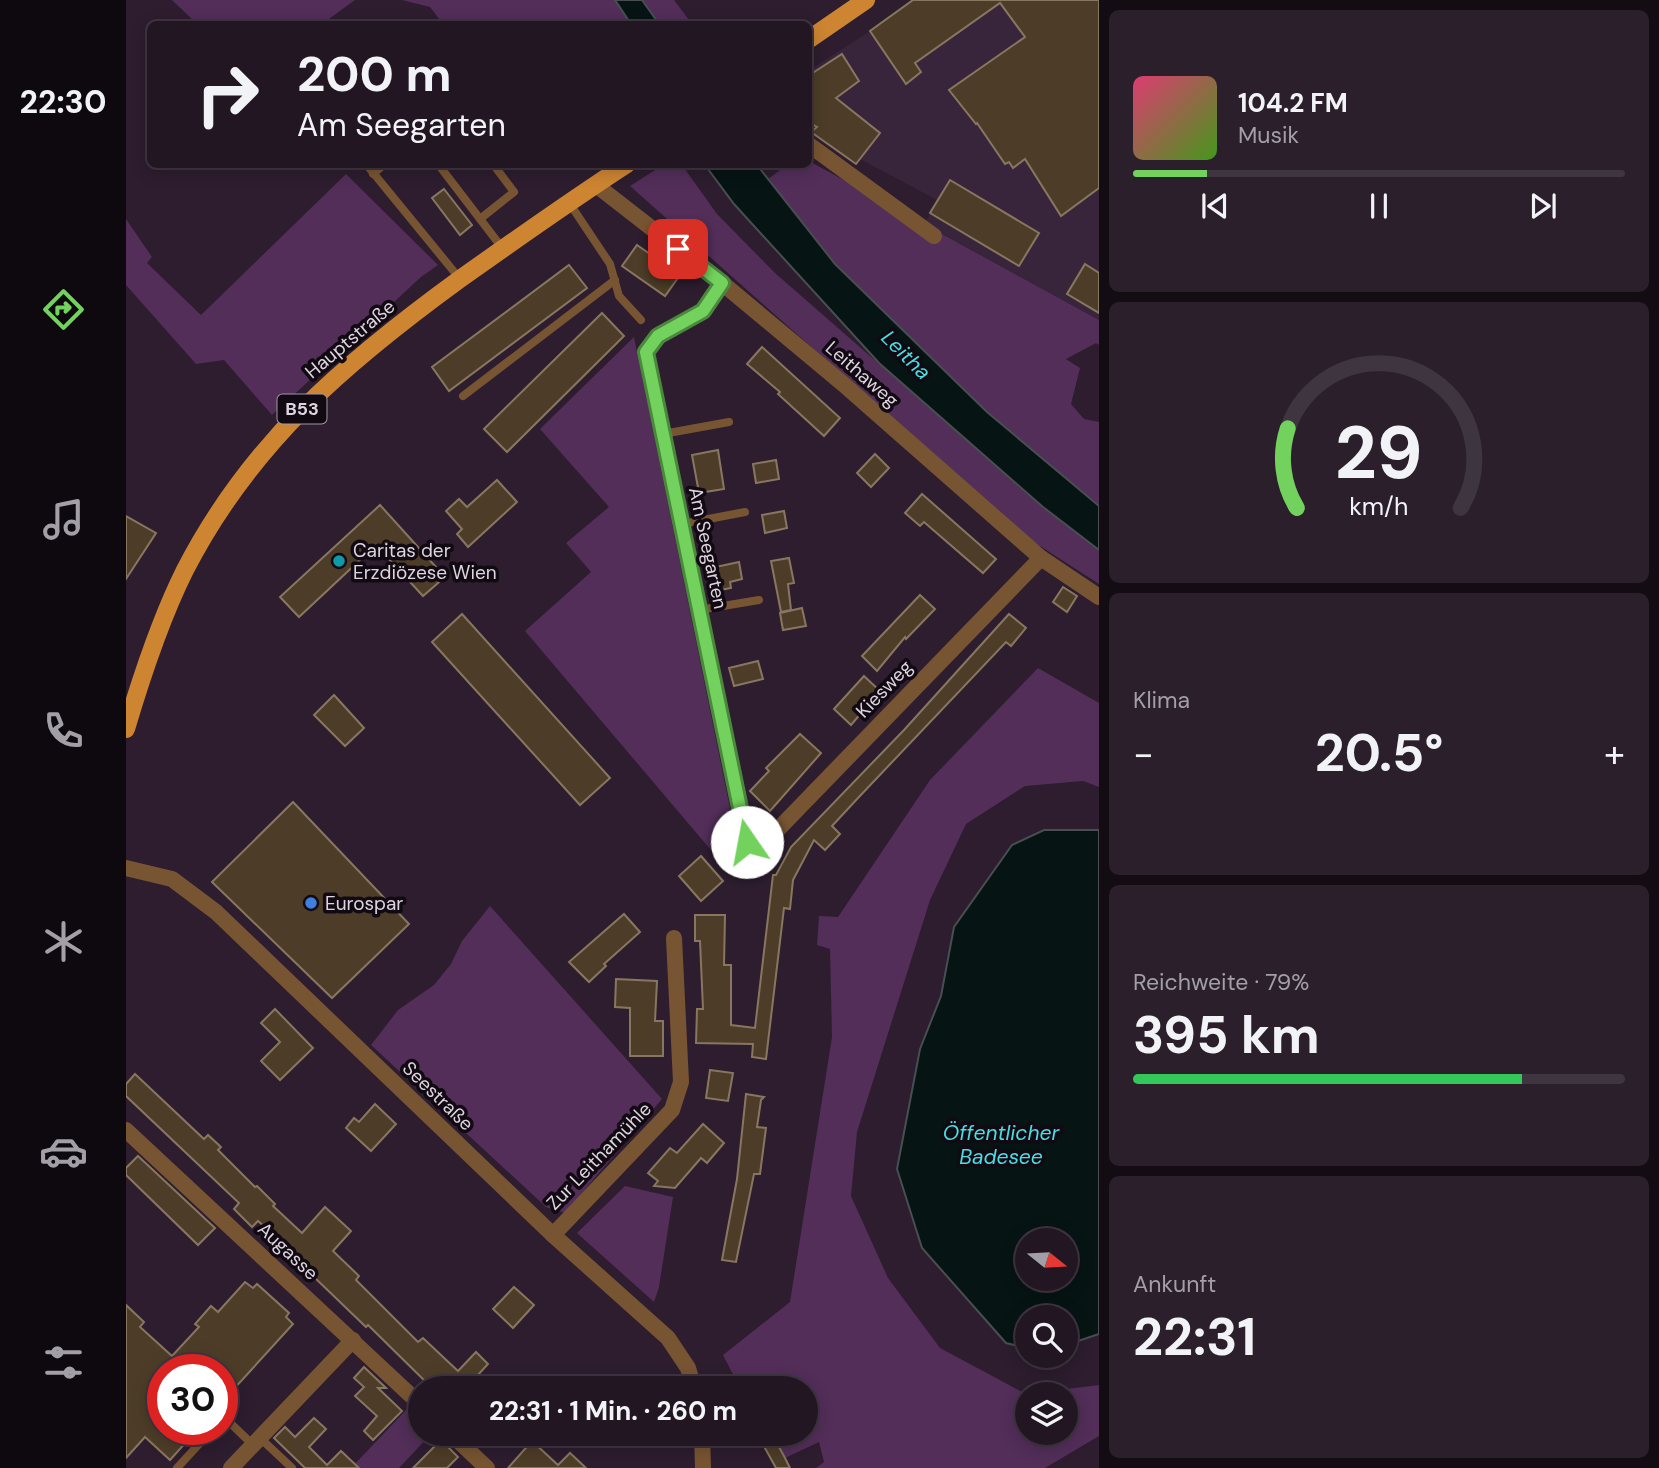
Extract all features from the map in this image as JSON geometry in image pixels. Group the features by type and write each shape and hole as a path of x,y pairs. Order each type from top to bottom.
{"main road":[{"path":"812,37 866,0"},
{"name":"Hauptstraße","path":"126,729 154,642 185,570 229,496 275,437 312,399 392,328 568,201 621,168"}],"street":[{"path":"812,147 933,236"},
{"name":"Leithaweg","path":"596,185 722,283 842,383 1041,558 1099,597"},
{"name":"Am Seegarten","path":"722,283 703,311 658,336 646,352 747,842 758,849"},
{"name":"Kiesweg","path":"758,849 1041,558"},
{"name":"Seestraße","path":"126,868 173,879 216,912 553,1235 668,1338 690,1376"},
{"name":"Zur Leithamühle","path":"553,1235 672,1110 681,1082 674,938"},
{"name":"Augasse","path":"126,1130 408,1393"},
{"path":"231,1468 353,1340"},
{"path":"463,1446 486,1468"},
{"path":"702,1446 703,1468"}],"lane":[{"path":"369,168 460,279"},
{"path":"373,174 380,168"},
{"path":"441,168 503,248"},
{"path":"480,219 514,192 496,168"},
{"path":"568,201 610,264 619,296 641,320"},
{"path":"463,396 615,280"},
{"path":"663,434 729,422"},
{"path":"681,524 745,512"},
{"path":"699,610 759,600"},
{"path":"238,1428 292,1468"},
{"path":"177,1468 198,1445"}],"shaded area":[{"path":"172,0 355,0 326,21 194,21"},
{"path":"402,0 674,0 690,21 441,21 430,7"},
{"path":"913,0 1099,0 1099,320 925,224 937,200 860,159 856,164 812,136 812,68"},
{"path":"812,163 1099,320 1099,345 1096,343 1066,359 1080,368 1071,404 1084,419 1099,422 1099,506 987,412 835,264 767,180 783,168 812,168"},
{"path":"658,168 684,168 717,214 775,273 1043,507 1099,550 1099,584 1023,535 630,186"},
{"path":"346,174 438,265 421,277 272,415 224,360 196,364 126,285 126,219 152,257 147,263 201,315"},
{"path":"634,337 740,857 727,869 525,631 591,572 566,543 609,507 540,429"},
{"path":"1038,668 1099,703 1099,787 1083,781 1025,786 966,824 930,900 857,1132 851,1196 888,1278 940,1348 1015,1388 1015,1445 1078,1445 1078,1388 1099,1385 1099,1436 1045,1468 816,1468 824,1462 818,1442 818,1376 734,1376 723,1355 790,1302 832,1037 830,949 817,945 819,916 838,917 930,780"},
{"path":"490,906 662,1099 565,1213 546,1207 371,1045 398,1010 434,985 451,964 462,941"},
{"path":"625,1186 673,1197 659,1287 654,1302 577,1233"},
{"path":"408,1408 408,1446 420,1446 399,1468 351,1468"},
{"path":"779,1446 810,1446 785,1458"}],"water":[{"path":"615,0 642,0 657,21 629,21"},
{"name":"Leitha","path":"707,168 759,168 835,264 987,412 1099,506 1099,550 1043,507 879,363 734,204"},
{"name":"Öffentlicher Badesee","path":"1044,830 1099,830 1099,1334 1078,1341 1078,1305 1015,1305 1015,1345 1006,1343 922,1248 897,1169 920,1049 941,996 954,927 1012,845"}],"building":[{"path":"913,0 1099,0 1099,188 1061,216 1025,159 1013,168 1009,162 1005,164 977,123 949,90 1025,37 1000,3 915,63 921,72 906,84 870,31"},
{"path":"842,54 859,81 836,98 880,133 856,164 812,133 817,127 812,124 812,73"},
{"path":"950,180 1039,233 1019,266 930,213"},
{"path":"444,189 472,225 460,235 432,198"},
{"path":"637,245 680,275 665,296 622,266"},
{"path":"1085,264 1099,273 1099,313 1067,294"},
{"path":"569,265 587,288 449,391 432,367"},
{"path":"602,313 624,336 507,452 484,429"},
{"path":"762,347 840,418 824,436 747,364"},
{"path":"718,450 724,489 699,493 692,455"},
{"path":"875,454 889,468 871,487 857,473"},
{"path":"776,460 779,479 756,483 753,464"},
{"path":"497,480 517,502 468,547 457,534 462,529 446,511 459,499 467,507"},
{"path":"922,494 996,559 983,573 924,522 920,526 905,513"},
{"name":"Caritas der Erzdiözese Wien","path":"380,505 445,577 423,596 376,545 299,617 280,597"},
{"path":"784,511 787,528 765,533 762,515"},
{"path":"126,516 156,533 126,579"},
{"path":"789,558 794,583 788,584 791,610 781,612 771,561"},
{"path":"739,562 742,579 730,582 731,588 715,591 711,568"},
{"path":"1063,587 1077,596 1067,612 1053,602"},
{"path":"920,595 935,609 906,639 905,637 877,671 862,656"},
{"path":"802,608 806,626 783,630 780,613"},
{"path":"462,614 610,778 580,805 432,642"},
{"path":"1009,614 1026,628 1011,646 1006,642 832,826 840,834 825,850 814,840 793,880 790,909 784,908 766,1059 752,1057 753,1044 696,1043 697,1009 703,1009 700,941 695,941 695,915 725,915 724,965 731,965 731,1025 755,1028 773,875 776,875 791,847 904,730"},
{"path":"758,661 763,679 734,686 729,668"},
{"path":"864,676 880,691 851,725 834,709"},
{"path":"334,695 364,728 345,746 314,715"},
{"path":"800,734 821,753 770,811 750,791 769,771 766,768"},
{"name":"Eurospar","path":"293,802 409,924 332,998 212,882"},
{"path":"701,856 723,881 701,901 679,876"},
{"path":"624,914 640,932 604,964 606,966 589,982 569,962"},
{"path":"616,979 657,981 655,1021 663,1021 663,1056 630,1056 630,1008 615,1007"},
{"path":"275,1009 313,1048 280,1080 261,1061 280,1042 261,1023"},
{"path":"710,1070 733,1073 728,1101 706,1098"},
{"path":"135,1074 204,1139 208,1135 221,1147 218,1150 302,1233 325,1207 351,1231 333,1251 359,1276 356,1280 418,1342 423,1338 458,1371 476,1352 488,1364 477,1376 420,1376 258,1221 252,1227 234,1209 239,1203 126,1096 126,1084"},
{"path":"746,1094 764,1097 761,1100 757,1127 766,1128 760,1174 754,1174 736,1262 722,1260 737,1179"},
{"path":"375,1104 396,1124 371,1151 346,1128 354,1118 359,1122"},
{"path":"703,1124 724,1143 707,1163 701,1158 675,1188 654,1186 658,1181 648,1173 670,1148 677,1153"},
{"path":"138,1156 215,1228 198,1245 126,1175 126,1168"},
{"path":"245,1282 253,1288 257,1284 289,1313 286,1317 293,1324 238,1384 238,1354 174,1354 199,1327 195,1324 211,1306 218,1312"},
{"path":"514,1287 534,1305 513,1328 493,1309"},
{"path":"126,1305 144,1322 140,1327 170,1354 147,1354 147,1439 145,1437 126,1458"},
{"path":"364,1367 386,1388 378,1388 402,1411 373,1440 364,1431 377,1416 355,1396 364,1387 354,1378"},
{"path":"314,1418 326,1429 309,1447 327,1465 341,1451 359,1468 305,1468 274,1438 285,1427 295,1437"},
{"path":"154,1445 184,1445 170,1460"},
{"path":"435,1446 447,1446 458,1457 447,1468 413,1468"},
{"path":"528,1446 537,1446 558,1465 570,1453 586,1468 508,1468"},
{"path":"764,1446 778,1446 790,1468 776,1468"}],"place":[{"name":"Caritas der Erzdiözese Wien","path":"339,561"},
{"name":"Eurospar","path":"311,903"}],"route":[{"path":"678,249 722,283 703,311 658,336 646,352 747,842"}]}
